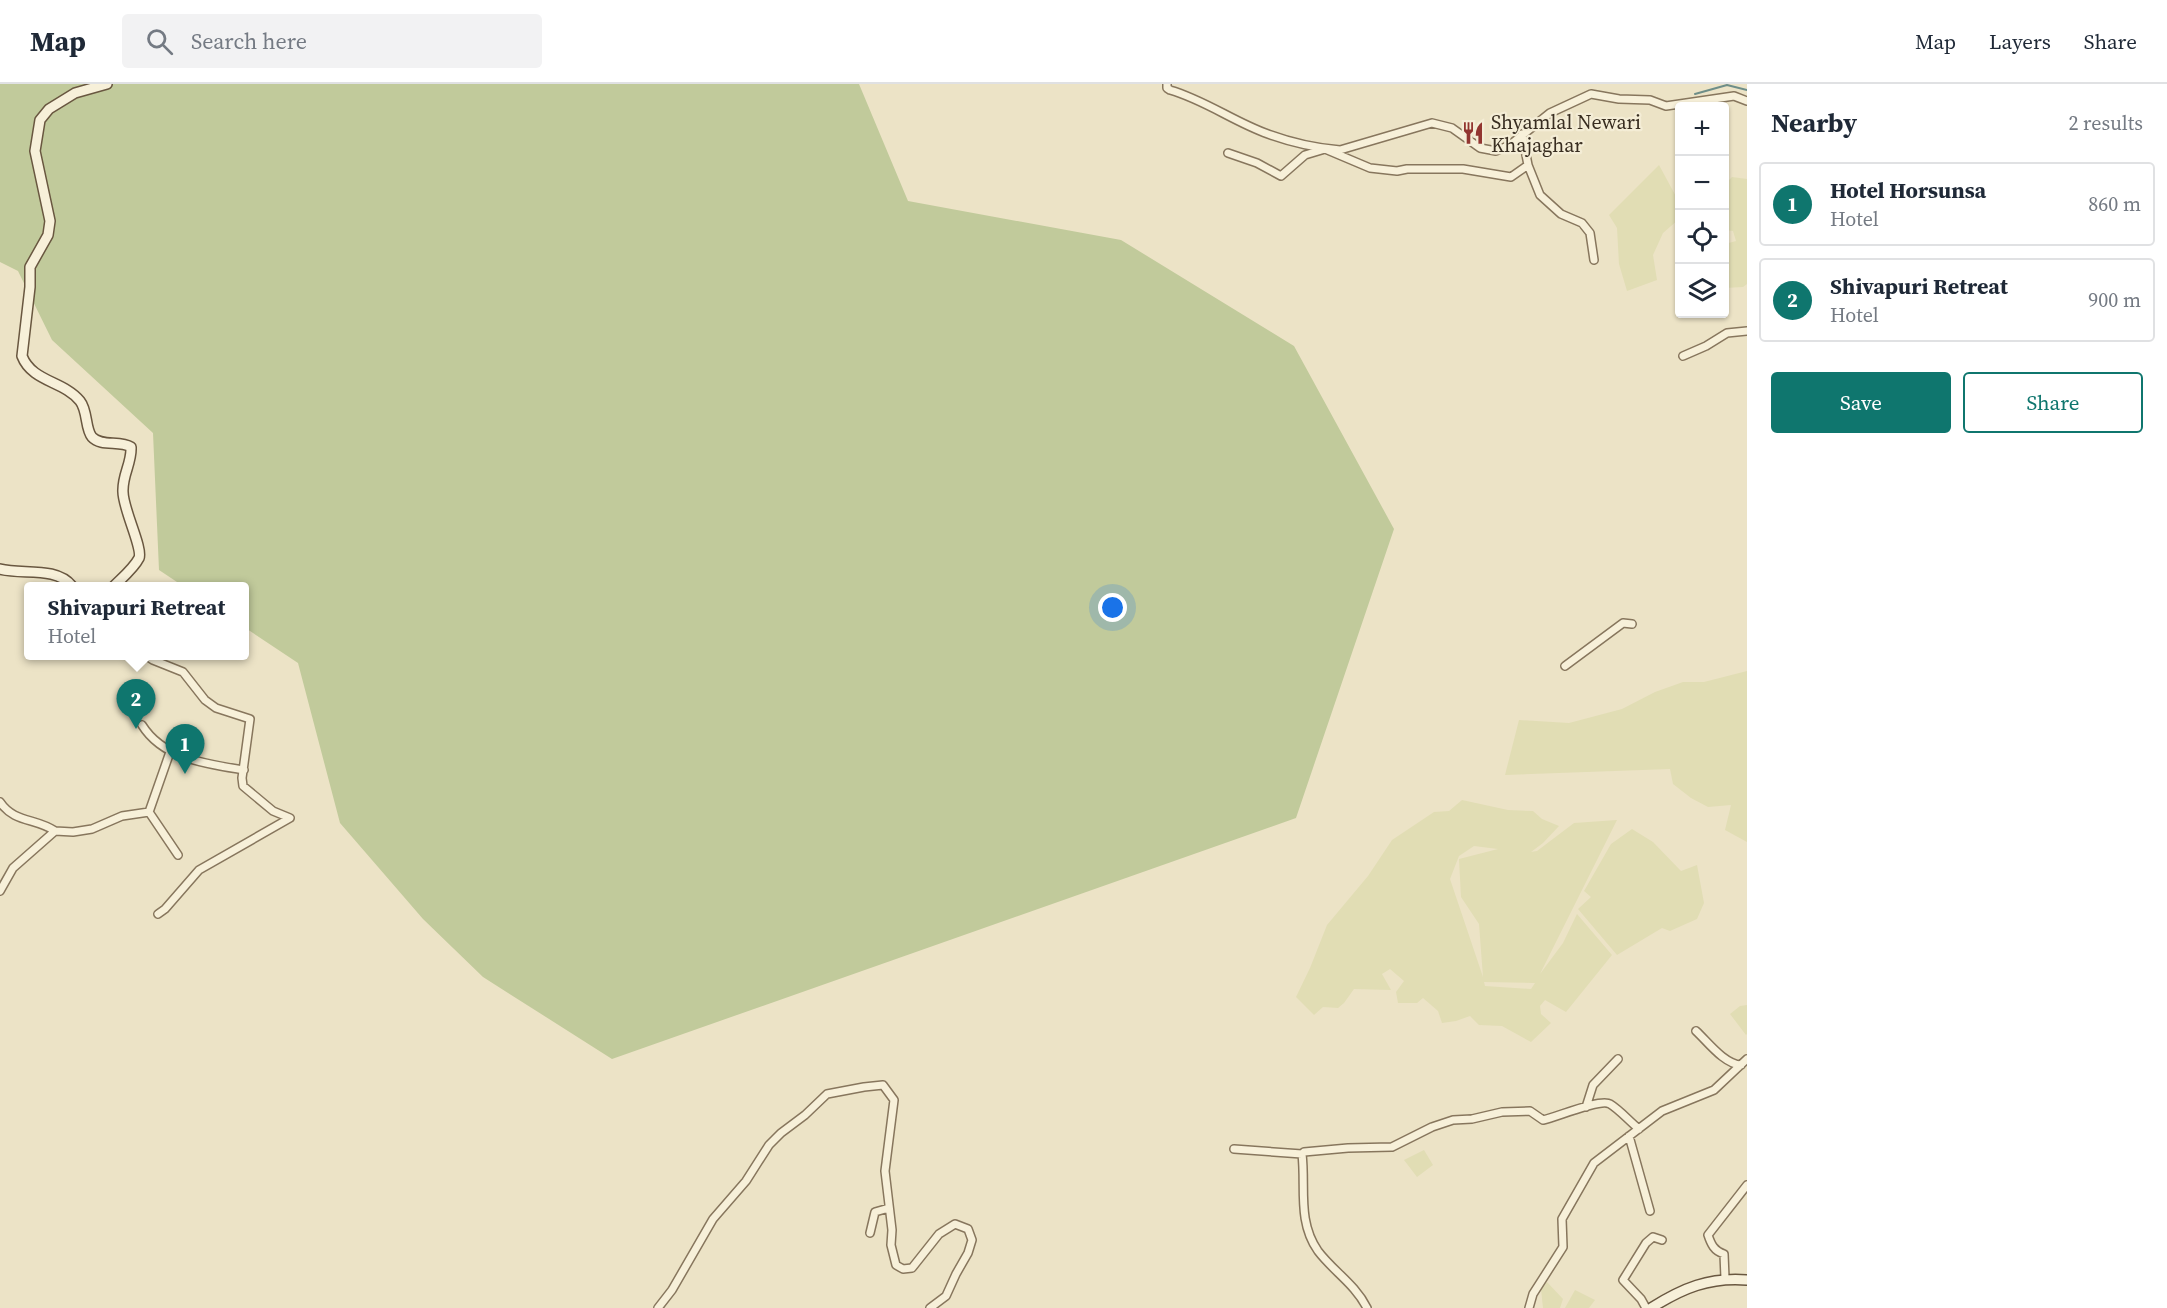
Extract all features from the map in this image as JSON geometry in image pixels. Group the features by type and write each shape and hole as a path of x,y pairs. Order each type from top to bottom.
{"street":[{"path":"107,84 75,93 49,109 40,120 34,151 50,221 48,235 30,267 22,356 26,366 35,374 69,391 81,401 92,437 99,441 125,443 131,447 132,457 123,475 123,494 140,553 138,560 118,582"},
{"path":"1167,84 1170,90 1197,99 1267,134 1325,149 1370,168 1397,171 1463,169 1511,177 1528,165"},
{"path":"1228,153 1257,163 1281,176 1305,155 1325,149 1340,150 1432,123 1452,128 1480,148 1496,151 1510,145 1550,113 1591,94 1618,99 1650,100 1666,106 1734,96 1747,101"},
{"path":"1522,134 1528,165 1540,195 1561,214 1582,223 1590,233 1594,260"},
{"path":"1683,356 1727,333 1747,331"},
{"path":"0,569 56,575 68,582"},
{"path":"1565,666 1623,623 1632,624"},
{"path":"153,660 183,672 206,700 216,708 250,719 243,786 273,811 290,818 199,870 158,914"},
{"path":"142,725 156,743 170,752 244,770"},
{"path":"149,812 170,752"},
{"path":"0,802 6,812 13,816 45,825 55,831 73,832 92,829 122,816 149,812"},
{"path":"149,812 178,855"},
{"path":"0,891 13,868 55,831"},
{"path":"1696,1031 1721,1055 1737,1065 1744,1062"},
{"path":"1586,1107 1593,1085 1618,1059"},
{"path":"1529,1308 1533,1294 1563,1247 1562,1219 1594,1162 1672,1106 1704,1096 1714,1090 1744,1062"},
{"path":"658,1308 672,1290 713,1219 746,1181 769,1145 781,1133 827,1094 864,1086 883,1085 894,1100 885,1171 892,1230 891,1245 896,1265 903,1269 912,1268 939,1234 955,1224 968,1229 972,1240 968,1253 946,1296 930,1308"},
{"path":"1234,1149 1302,1155 1304,1152 1348,1148 1392,1147 1432,1127 1453,1120 1530,1111 1543,1120 1599,1101 1608,1103 1639,1129"},
{"path":"1629,1136 1650,1211"},
{"path":"1302,1155 1303,1208 1306,1225 1318,1250 1343,1275 1362,1298 1367,1308"},
{"path":"1725,1278 1724,1254 1718,1252 1711,1244 1708,1235 1747,1185"},
{"path":"870,1233 875,1212 890,1208"},
{"path":"1646,1308 1641,1299 1623,1281 1646,1243 1653,1237 1662,1240"},
{"path":"1652,1308 1672,1295 1725,1278 1747,1280"}],"shaded area":[{"path":"1659,165 1675,195 1675,222 1663,233 1653,255 1657,280 1627,291 1619,264 1617,228 1609,215"},
{"path":"1732,177 1747,179 1747,284 1743,287 1729,288 1729,243 1736,241 1733,231 1729,230 1729,180"},
{"path":"1747,671 1747,842 1725,830 1731,805 1708,807 1691,798 1673,784 1670,769 1505,775 1519,720 1569,723 1622,709 1655,692 1683,682 1704,682"},
{"path":"1462,800 1508,810 1533,811 1542,819 1559,826 1531,852 1537,851 1574,823 1617,820 1540,974 1563,943 1577,914 1612,955 1566,1012 1545,1000 1540,1006 1541,1014 1551,1023 1531,1042 1502,1026 1479,1025 1470,1016 1442,1023 1438,1011 1423,998 1417,1003 1398,1003 1396,992 1404,981 1390,969 1382,974 1391,990 1354,989 1338,1008 1323,1007 1314,1015 1296,997 1327,925 1368,876 1392,840 1434,812 1449,811","holes":["1474,846 1498,849 1459,859 1461,897 1479,924 1483,977 1450,879 1459,856","1484,982 1534,983 1535,983 1531,989 1485,986"]},
{"path":"1632,829 1653,842 1681,871 1697,865 1704,903 1697,919 1670,931 1662,928 1617,955 1578,909 1591,897 1584,891 1611,844"},
{"path":"1747,1005 1746,1035 1730,1014 1740,1006"},
{"path":"1424,1150 1433,1165 1417,1177 1404,1160"},
{"path":"1547,1282 1563,1299 1560,1308 1543,1308 1541,1289"},
{"path":"1575,1290 1595,1300 1589,1308 1565,1308"}],"green space":[{"path":"0,84 859,84 908,201 1121,240 1294,346 1394,529 1296,818 612,1059 483,977 423,919 340,823 298,663 249,630 249,582 177,582 159,570 153,433 52,340 18,271 0,262"}],"waterway":[{"path":"1695,94 1727,85 1747,90"}],"place":[{"name":"Shyamlal Newari Khajaghar","path":"1473,133"},
{"name":"Shivapuri Retreat","path":"136,729"},
{"name":"Hotel Horsunsa","path":"185,774"}]}
